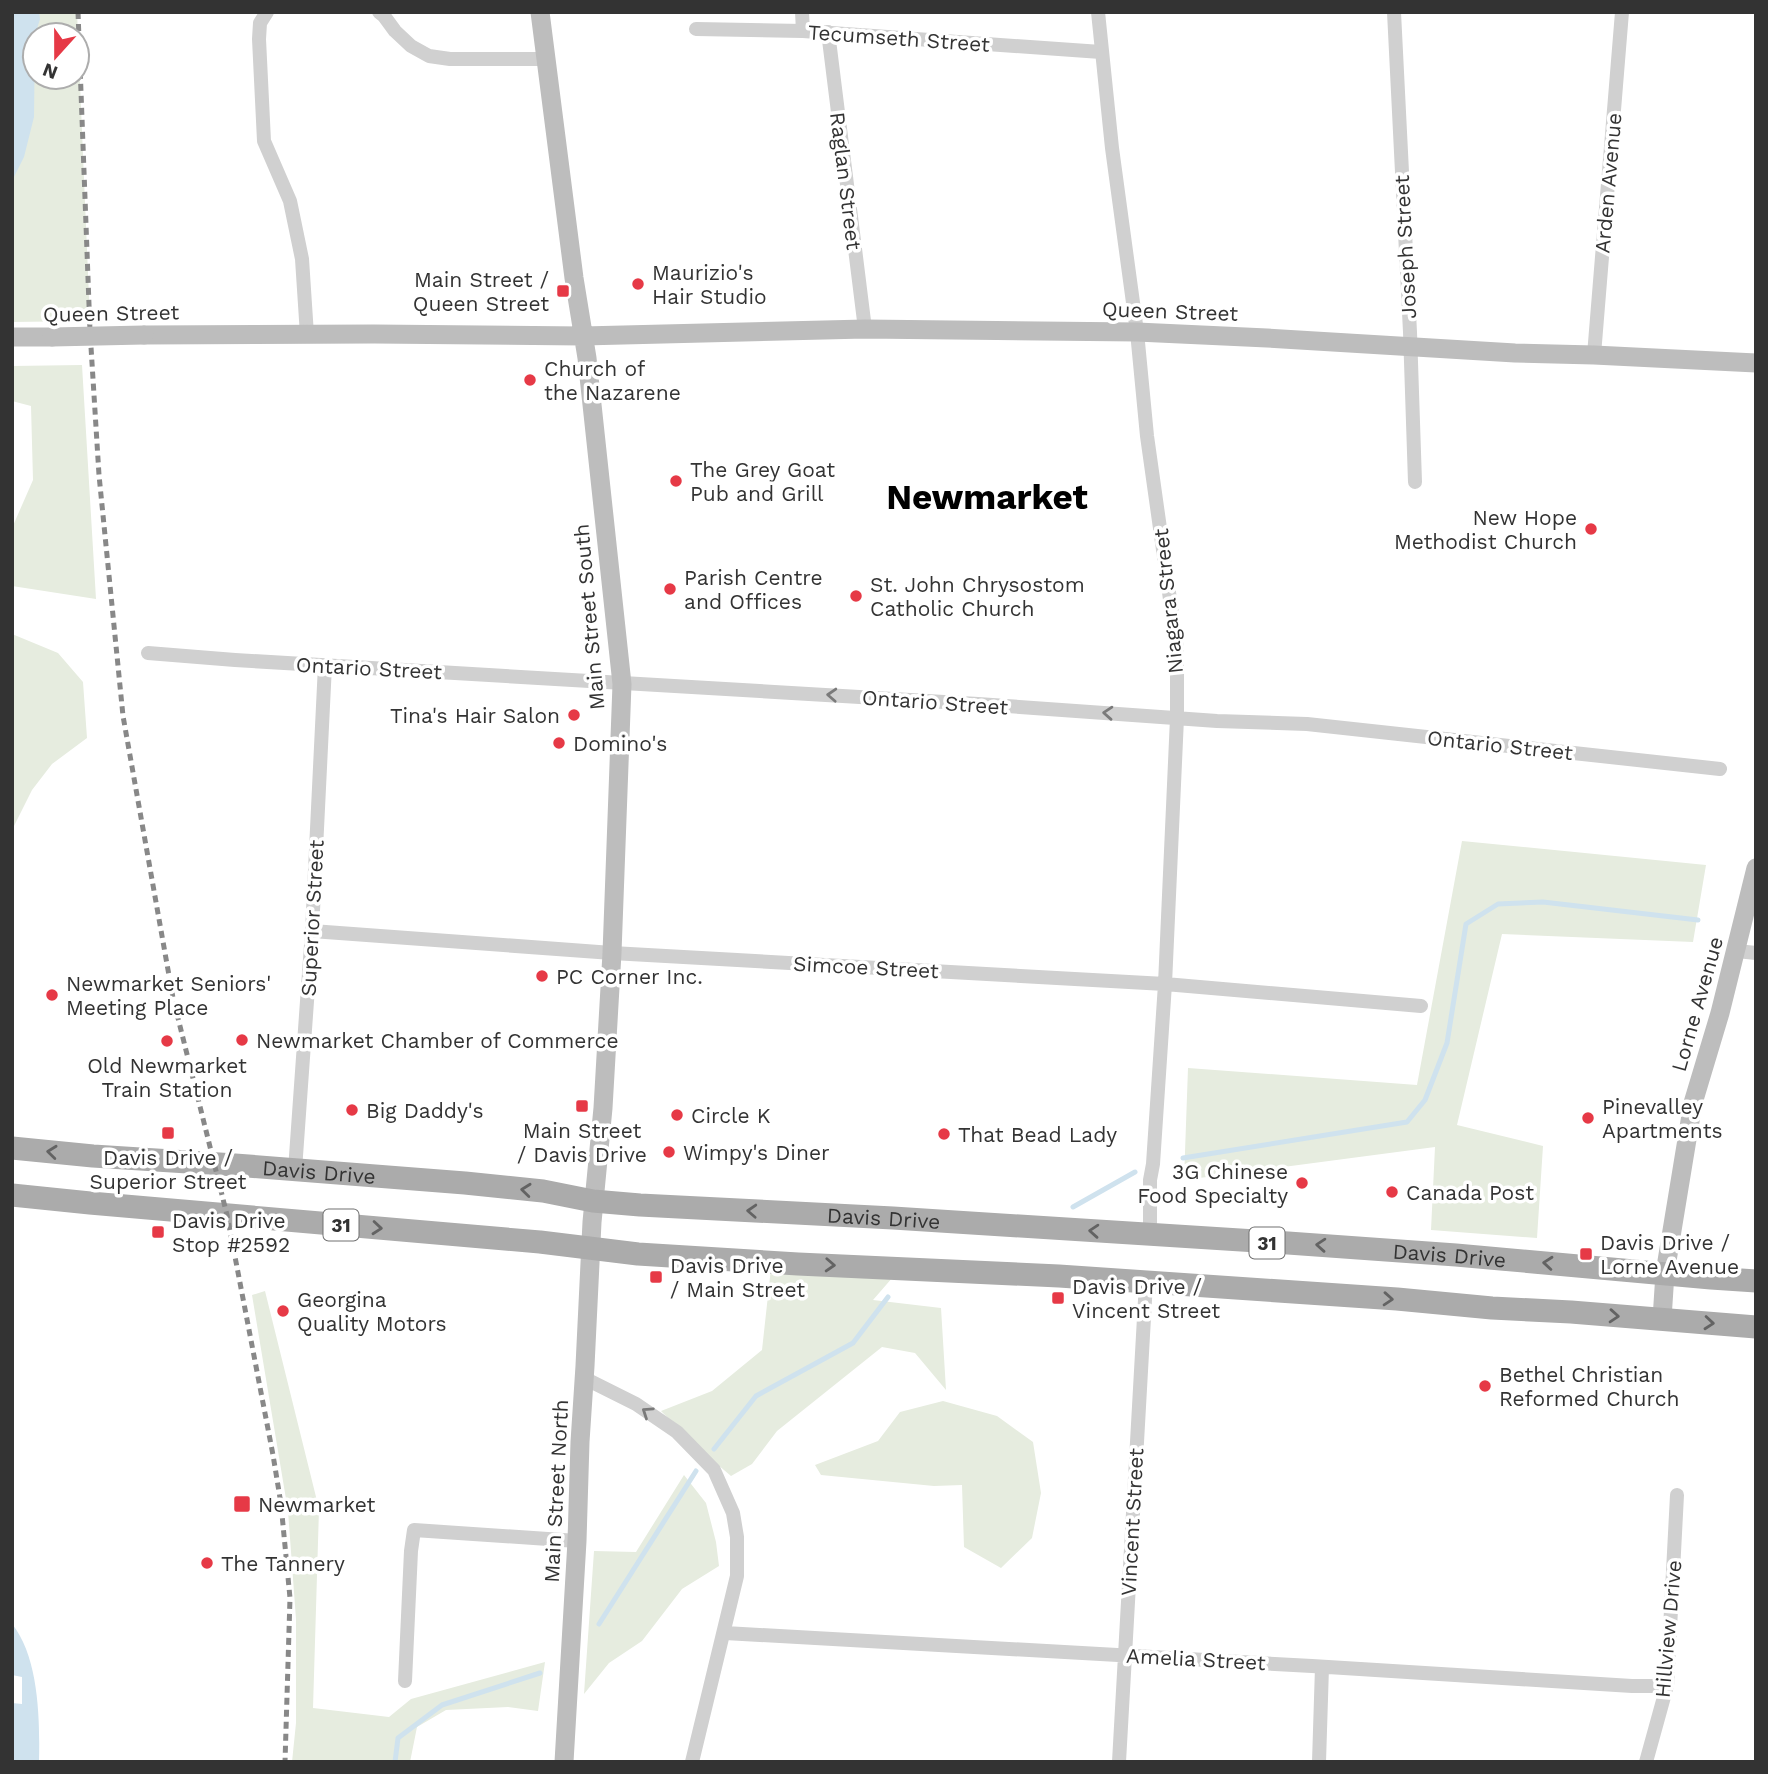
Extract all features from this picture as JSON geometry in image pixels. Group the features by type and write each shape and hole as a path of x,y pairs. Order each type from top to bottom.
{"main road":[{"name":"Main Street South","path":"540,12 587,358 622,684 612,953 603,1108 593,1212"},
{"name":"Queen Street","path":"12,337 583,337 864,329 1137,332 1756,363"},
{"name":"Lorne Avenue","path":"1662,1319 1665,1273 1693,1102 1720,1013 1746,952 1756,867"},
{"name":"Davis Drive","path":"12,1147 93,1156 543,1191 593,1212 640,1205 906,1219 1456,1255 1756,1281"},
{"name":"31","path":"12,1195 540,1242 651,1255 1059,1276 1756,1327"},
{"name":"Main Street North","path":"564,1762 593,1212"}],"street":[{"path":"267,12 260,23 259,39 264,141 290,201 302,259 307,335"},
{"path":"379,12 411,46 429,56 450,59 546,59"},
{"path":"802,12 803,31"},
{"name":"Niagara Street","path":"1098,12 1147,436 1177,649 1177,718 1165,984 1150,1180 1150,1235"},
{"name":"Joseph Street","path":"1394,12 1415,482"},
{"name":"Arden Avenue","path":"1594,355 1622,12"},
{"name":"Tecumseth Street","path":"696,29 828,32 1101,52"},
{"name":"Raglan Street","path":"828,32 864,329"},
{"name":"Ontario Street","path":"148,653 1307,724 1720,769"},
{"name":"Superior Street","path":"295,1170 312,931 325,665"},
{"name":"Simcoe Street","path":"312,931 612,953 1165,984 1421,1006"},
{"name":"Vincent Street","path":"1119,1762 1146,1282"},
{"path":"584,1378 636,1404 677,1432 714,1469 733,1513 737,1537 737,1576 692,1762"},
{"name":"Hillview Drive","path":"1646,1762 1667,1686 1677,1495"},
{"path":"405,1681 414,1530 577,1541"},
{"name":"Amelia Street","path":"725,1633 1667,1686"},
{"path":"1320,1762 1322,1667"}],"shaded area":[{"path":"12,12 77,12 77,21 21,21 21,91 80,91 90,321 12,322"},
{"path":"82,365 96,599 12,586 12,528 33,480 31,406 12,401 12,366"},
{"path":"12,634 58,653 83,682 87,738 52,764 32,790 12,830"},
{"path":"1462,841 1706,865 1693,942 1502,934 1457,1125 1543,1146 1537,1238 1431,1230 1435,1147 1184,1180 1188,1068 1417,1085"},
{"path":"771,1268 893,1277 873,1300 941,1308 946,1390 915,1353 882,1347 777,1431 752,1464 731,1476 661,1411 712,1391 762,1350"},
{"path":"265,1291 319,1509 313,1708 389,1717 411,1699 545,1662 538,1711 508,1707 446,1710 417,1727 410,1762 292,1762 296,1723 296,1619 288,1511 252,1295"},
{"path":"943,1401 997,1416 1033,1442 1041,1493 1032,1538 1001,1568 964,1547 962,1485 934,1486 821,1475 815,1465 878,1441 900,1412"},
{"path":"684,1475 706,1503 719,1566 682,1589 642,1641 609,1663 584,1694 594,1551 636,1552"}],"water":[{"path":"12,12 39,12 39,21 21,21 21,91 34,91 34,117 24,157 12,181"},
{"path":"12,1624 21,1638 33,1671 38,1709 39,1762 12,1762 12,1703 22,1704 22,1677 12,1675"}],"waterway":[{"path":"1183,1158 1407,1122 1425,1100 1447,1043 1466,924 1498,904 1543,902 1698,920"},
{"path":"1073,1207 1135,1172"},
{"path":"714,1449 756,1396 853,1343 888,1297"},
{"path":"599,1624 696,1471"},
{"path":"395,1762 398,1738 442,1705 540,1673"}],"railway":[{"path":"78,12 90,331 99,475 123,716 173,998 227,1215 281,1504 290,1598 285,1762"}],"place":[{"name":"Maurizio's Hair Studio","path":"638,284"},
{"name":"Main Street / Queen Street","path":"563,291"},
{"name":"Church of the Nazarene","path":"530,380"},
{"name":"The Grey Goat Pub and Grill","path":"676,481"},
{"name":"New Hope Methodist Church","path":"1591,529"},
{"name":"Parish Centre and Offices","path":"670,589"},
{"name":"St. John Chrysostom Catholic Church","path":"856,596"},
{"name":"Tina's Hair Salon","path":"574,715"},
{"name":"Domino's","path":"559,743"},
{"name":"PC Corner Inc.","path":"542,976"},
{"name":"Newmarket Seniors' Meeting Place","path":"52,995"},
{"name":"Newmarket Chamber of Commerce","path":"242,1040"},
{"name":"Old Newmarket Train Station","path":"167,1041"},
{"name":"Main Street / Davis Drive","path":"582,1106"},
{"name":"Big Daddy's","path":"352,1110"},
{"name":"Circle K","path":"677,1115"},
{"name":"Pinevalley Apartments","path":"1588,1118"},
{"name":"Davis Drive / Superior Street","path":"168,1133"},
{"name":"That Bead Lady","path":"944,1134"},
{"name":"Wimpy's Diner","path":"669,1152"},
{"name":"3G Chinese Food Specialty","path":"1302,1183"},
{"name":"Canada Post","path":"1392,1192"},
{"name":"Davis Drive Stop #2592","path":"158,1232"},
{"name":"Davis Drive / Lorne Avenue","path":"1586,1254"},
{"name":"Davis Drive / Main Street","path":"656,1277"},
{"name":"Davis Drive / Vincent Street","path":"1058,1298"},
{"name":"Georgina Quality Motors","path":"283,1311"},
{"name":"Bethel Christian Reformed Church","path":"1485,1386"},
{"name":"Newmarket","path":"242,1504"},
{"name":"The Tannery","path":"207,1563"}],"district":[{"name":"Newmarket","path":"987,497"}]}
